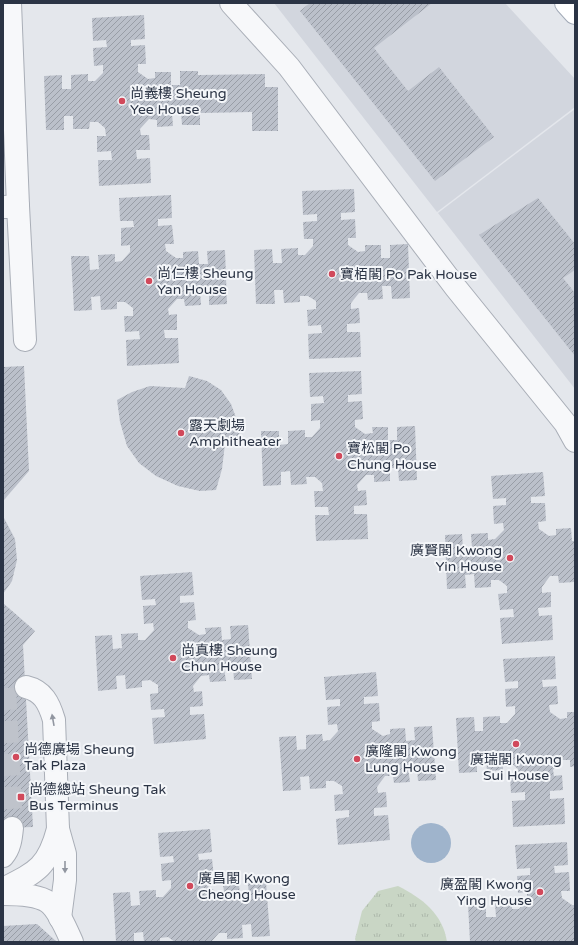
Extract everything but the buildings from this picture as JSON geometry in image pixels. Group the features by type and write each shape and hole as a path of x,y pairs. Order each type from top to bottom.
{"main road":[{"path":"566,3 575,13"}],"lane":[{"path":"10,3 11,207 25,340"},
{"path":"232,3 289,67 456,288 565,423 575,441"},
{"path":"26,687 33,689 43,696 50,705 54,720 58,829 65,854 65,880 60,918"},
{"path":"3,856 11,840 12,828"},
{"path":"3,889 30,876 43,864 53,848 58,829"},
{"path":"3,894 27,895 48,902 60,918 72,942"}],"shaded area":[{"path":"274,3 505,3 575,79 575,107 437,212"},
{"path":"575,109 575,389 438,213"}],"green space":[{"path":"398,886 415,896 430,908 441,923 447,942 356,942 355,939 362,911 378,891"}],"water":[{"path":"435,823 442,826 448,832 451,843 450,851 442,860 435,863 427,863 420,860 412,851 411,839 414,832 423,824"}],"tunnel":[{"path":"5,688 12,828"}],"place":[{"name":"尚義樓 Sheung Yee House","path":"122,101"},
{"name":"寶栢閣 Po Pak House","path":"332,274"},
{"name":"尚仁樓 Sheung Yan House","path":"149,281"},
{"name":"露天劇場 Amphitheater","path":"181,433"},
{"name":"寶松閣 Po Chung House","path":"339,456"},
{"name":"廣賢閣 Kwong Yin House","path":"510,558"},
{"name":"尚真樓 Sheung Chun House","path":"173,658"},
{"name":"廣瑞閣 Kwong Sui House","path":"516,744"},
{"name":"尚德廣場 Sheung Tak Plaza","path":"16,757"},
{"name":"廣隆閣 Kwong Lung House","path":"357,759"},
{"name":"尚德總站 Sheung Tak Bus Terminus","path":"21,797"},
{"name":"廣昌閣 Kwong Cheong House","path":"190,886"},
{"name":"廣盈閣 Kwong Ying House","path":"540,892"}]}
